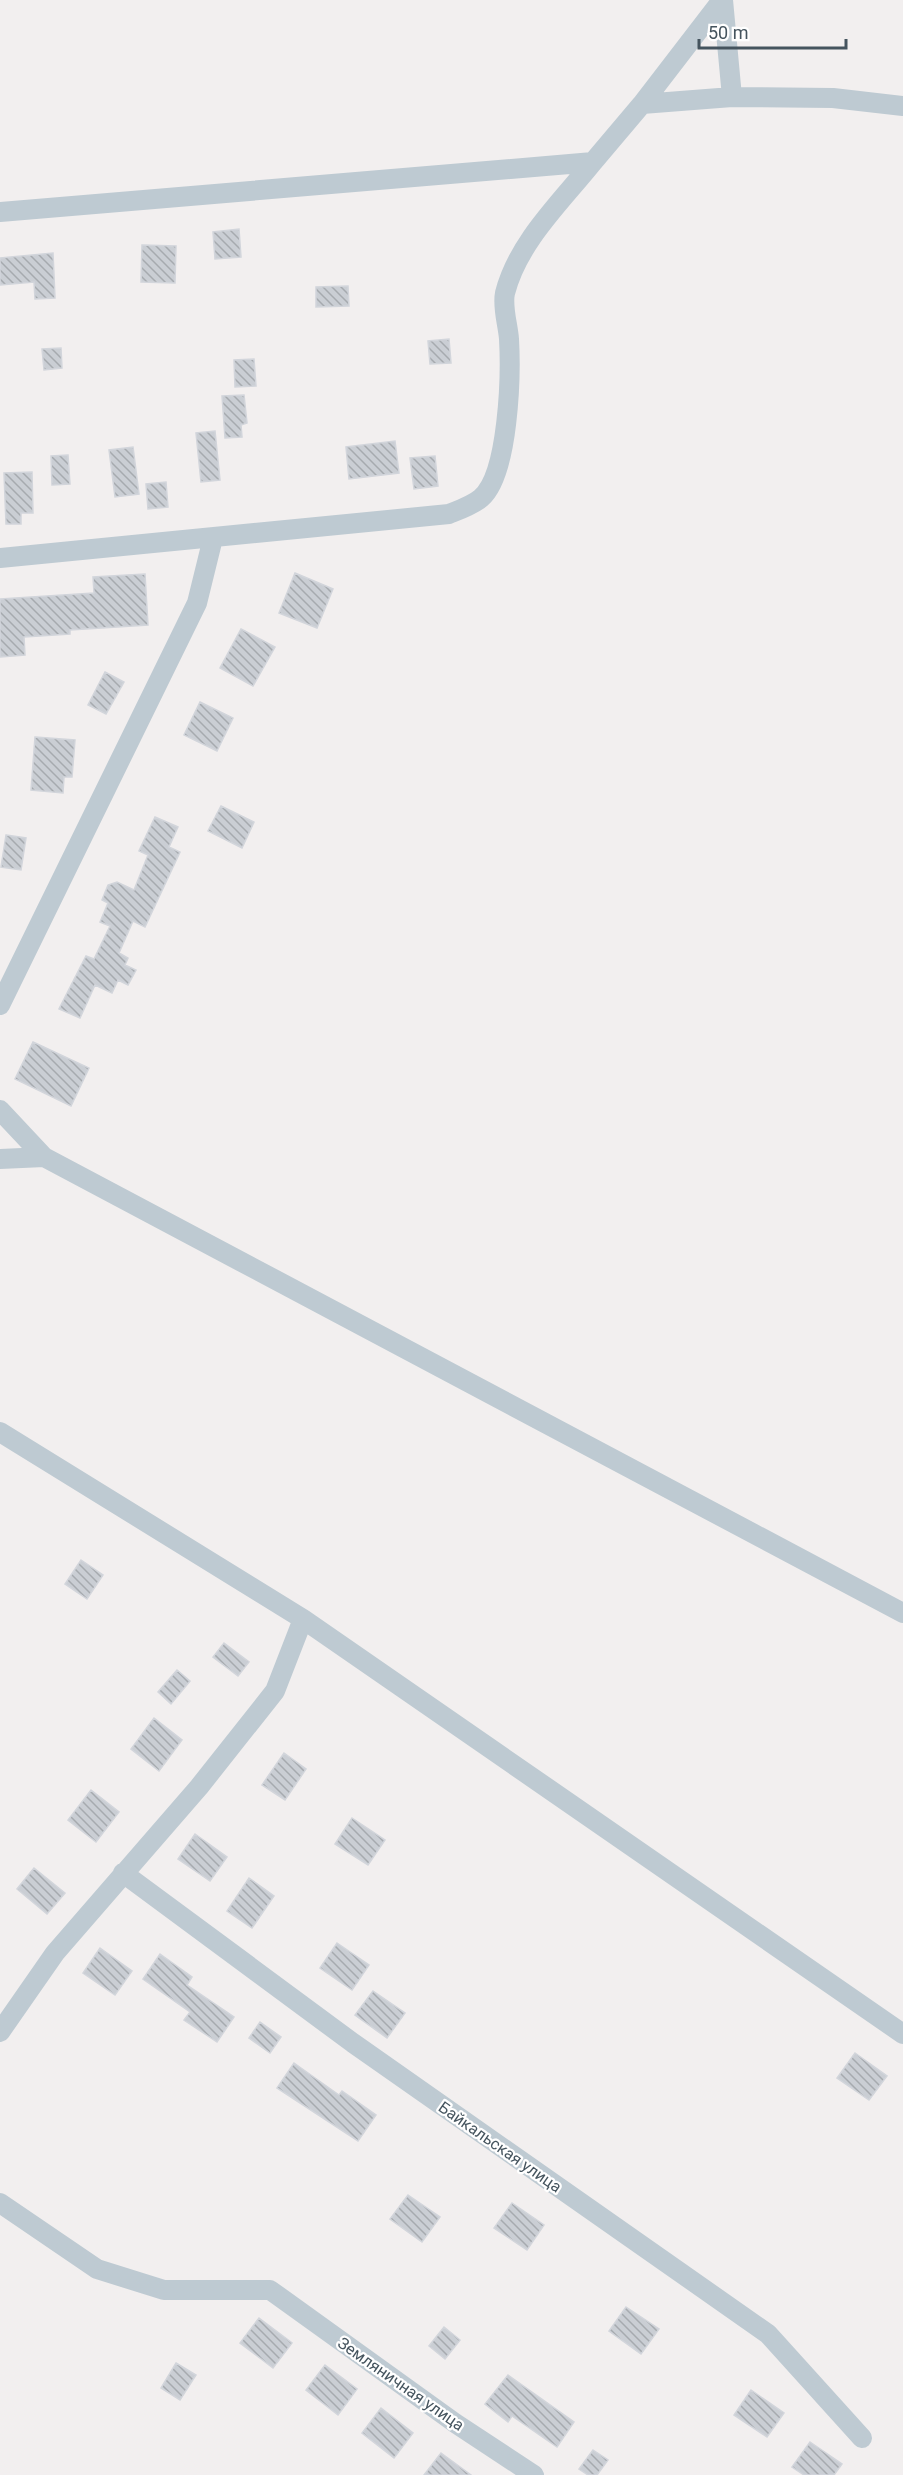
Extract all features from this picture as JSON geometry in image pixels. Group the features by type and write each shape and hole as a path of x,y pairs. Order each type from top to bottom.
{"street":[{"path":"722,0 732,97"},
{"path":"0,558 449,514 481,499 488,489 501,457 508,410 509,340 504,296 522,250 642,104 722,0"},
{"path":"642,104 732,97 833,98 903,106"},
{"path":"0,212 593,162"},
{"path":"0,1005 197,603 213,538"},
{"path":"0,1110 44,1157 903,1613"},
{"path":"0,1159 44,1157"},
{"path":"0,1432 303,1619 903,2034"},
{"path":"0,2032 56,1953 199,1787 275,1691 303,1619"},
{"name":"Байкальская улица","path":"123,1873 353,2043 768,2334 862,2438"},
{"name":"Земляничная улица","path":"0,2203 98,2269 164,2290 270,2290 455,2423 534,2475"}],"building":[{"path":"239,229 241,257 215,259 213,232"},
{"path":"142,245 176,246 175,283 141,282"},
{"path":"53,253 55,298 35,299 34,282 0,285 0,258"},
{"path":"348,286 349,306 316,307 316,287"},
{"path":"449,339 451,363 430,364 428,341"},
{"path":"61,348 62,368 44,370 42,349"},
{"path":"254,359 256,386 235,387 234,360"},
{"path":"244,395 247,423 241,425 242,437 225,438 222,396"},
{"path":"215,431 220,480 201,482 196,433"},
{"path":"395,441 399,473 349,479 346,447"},
{"path":"133,447 139,494 115,497 109,450"},
{"path":"68,455 70,484 52,485 51,456"},
{"path":"435,456 438,486 414,489 410,458"},
{"path":"32,472 33,513 21,513 21,524 6,524 4,473"},
{"path":"166,482 168,507 148,509 146,484"},
{"path":"295,573 333,589 317,628 279,613"},
{"path":"145,574 148,625 70,630 70,634 24,637 25,655 0,657 0,599 94,593 93,577"},
{"path":"241,629 275,647 253,686 220,668"},
{"path":"105,672 124,682 106,714 88,705"},
{"path":"200,702 233,718 217,751 184,735"},
{"path":"35,737 75,740 72,777 64,777 63,793 31,790"},
{"path":"221,806 254,822 242,848 208,831"},
{"path":"155,817 178,827 169,847 180,852 145,927 133,921 119,953 128,958 125,965 136,970 128,985 118,980 112,993 95,985 80,1018 59,1009 86,956 94,959 110,926 100,922 108,903 102,900 108,885 117,882 134,890 148,855 139,851"},
{"path":"6,835 26,838 21,870 1,867"},
{"path":"33,1042 89,1068 71,1106 15,1079"},
{"path":"81,1560 103,1575 87,1599 65,1584"},
{"path":"224,1643 249,1662 238,1676 213,1657"},
{"path":"177,1670 190,1681 171,1704 158,1692"},
{"path":"154,1718 182,1740 159,1771 131,1749"},
{"path":"284,1753 306,1769 285,1800 262,1785"},
{"path":"91,1790 119,1812 96,1842 68,1820"},
{"path":"352,1818 385,1840 368,1865 335,1844"},
{"path":"195,1834 227,1857 210,1881 178,1859"},
{"path":"34,1868 65,1893 47,1914 17,1889"},
{"path":"249,1878 274,1896 252,1928 227,1911"},
{"path":"337,1943 369,1965 352,1990 320,1968"},
{"path":"100,1948 132,1971 115,1995 83,1973"},
{"path":"160,1954 192,1977 187,1985 234,2017 217,2042 184,2020 190,2012 143,1979"},
{"path":"373,1991 405,2013 387,2038 355,2015"},
{"path":"260,2022 281,2037 270,2053 249,2038"},
{"path":"855,2053 887,2076 869,2100 837,2078"},
{"path":"294,2063 339,2095 342,2091 376,2115 358,2141 277,2088"},
{"path":"408,2195 440,2217 422,2242 390,2219"},
{"path":"512,2203 544,2225 527,2250 494,2228"},
{"path":"626,2307 659,2329 641,2354 609,2331"},
{"path":"259,2318 292,2343 273,2368 240,2343"},
{"path":"444,2327 460,2340 445,2359 429,2346"},
{"path":"176,2363 196,2375 180,2400 161,2388"},
{"path":"325,2365 357,2389 338,2415 306,2390"},
{"path":"508,2375 574,2422 557,2447 512,2416 508,2422 485,2404"},
{"path":"751,2390 784,2413 767,2437 734,2415"},
{"path":"381,2408 413,2433 394,2458 362,2433"},
{"path":"810,2442 842,2464 834,2475 804,2475 792,2467"},
{"path":"593,2450 608,2460 597,2475 588,2475 579,2469"},
{"path":"441,2453 471,2475 424,2475"}]}
